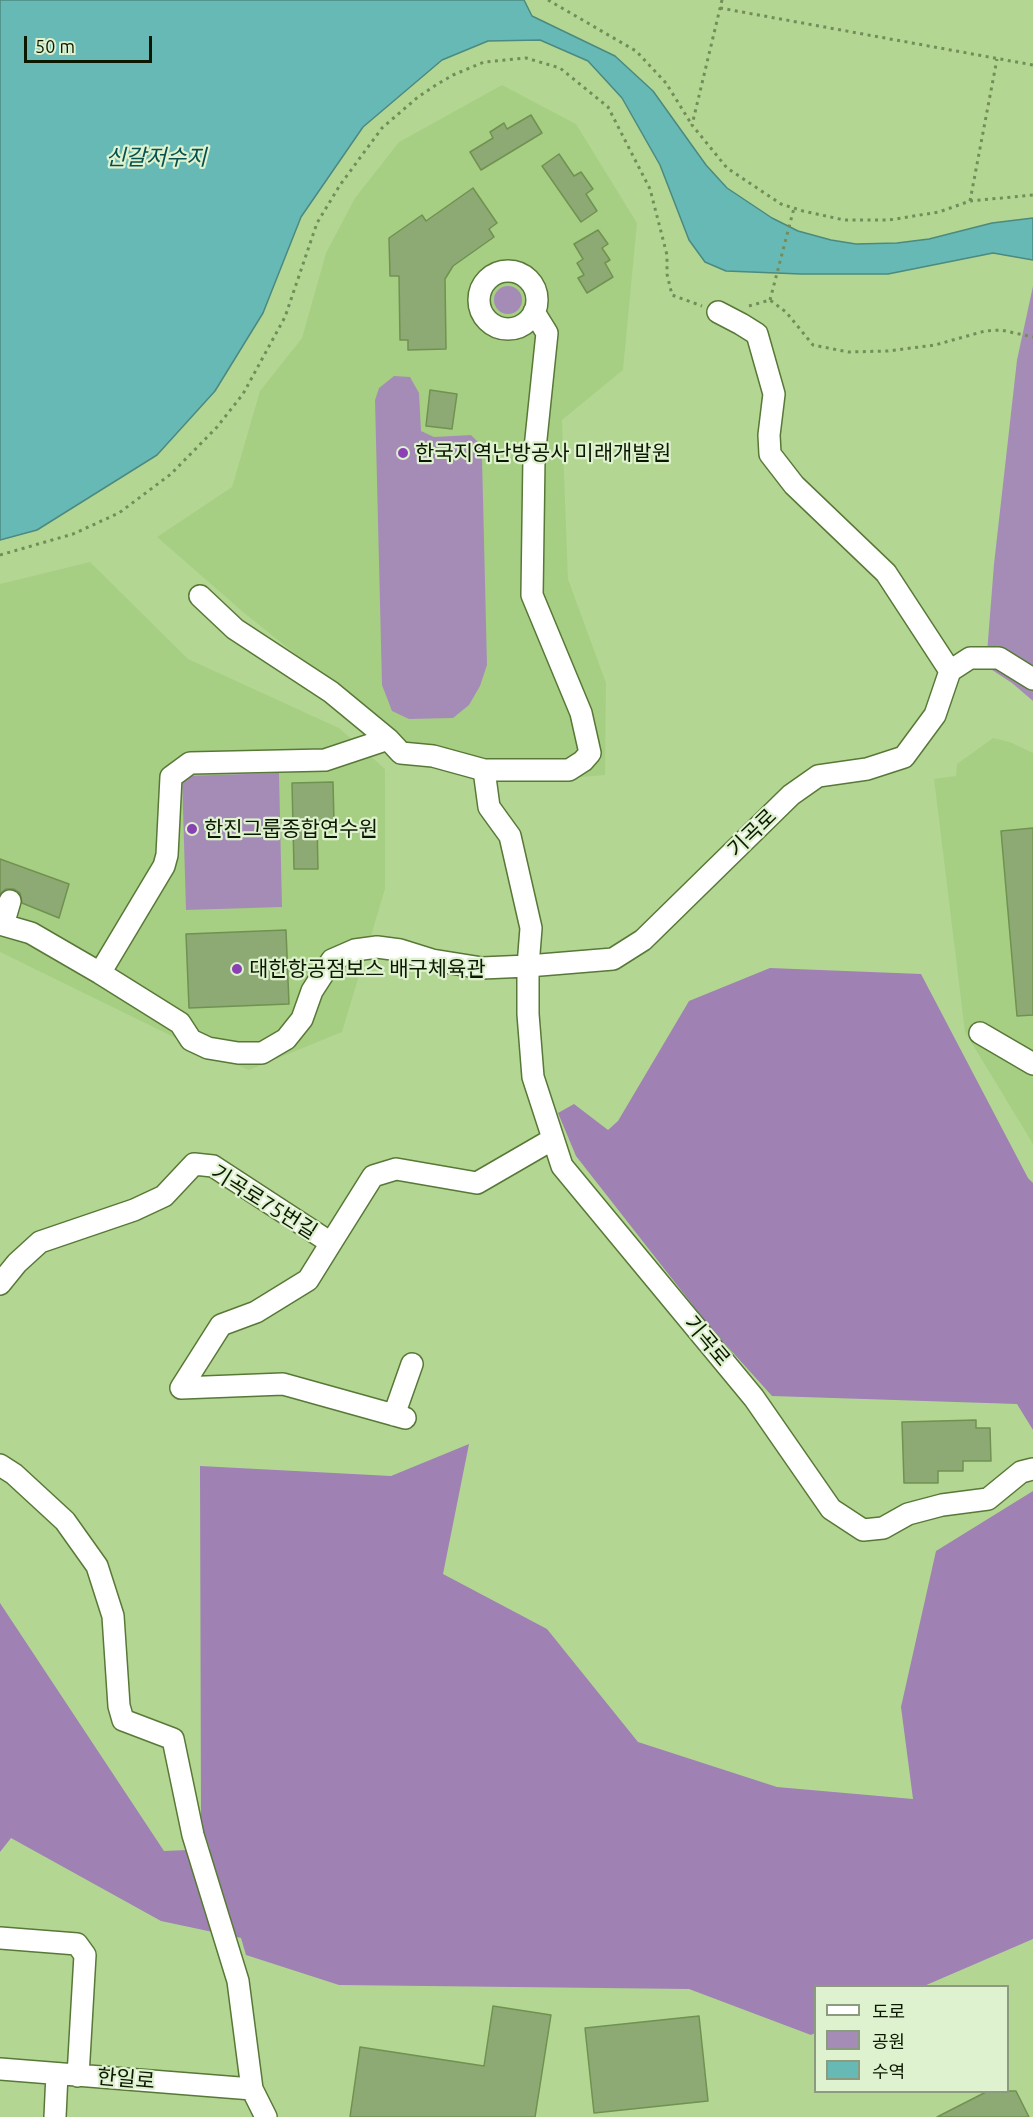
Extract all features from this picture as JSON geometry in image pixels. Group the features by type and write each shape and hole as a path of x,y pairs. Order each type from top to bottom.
{"street":[{"path":"200,596 235,629 331,692 401,753 433,756 484,770 569,770 583,761 590,753 581,713 532,595 534,458 547,333 534,312"},
{"path":"718,312 757,334 774,394 769,435 770,454 794,485 885,573 950,671 970,658 999,658 1033,679"},
{"name":"기곡로","path":"528,966 613,959 643,940 800,788 818,776 867,769 904,757 935,715 950,671"},
{"path":"100,973 164,866 167,855 171,777 190,763 325,760 387,739"},
{"name":"기곡로","path":"484,770 489,807 510,836 531,927 528,1014 533,1077 562,1166 754,1398 831,1509 863,1530 883,1528 908,1514 942,1505 988,1498 1021,1472 1033,1469"},
{"path":"10,902 2,924 31,933 100,973 180,1023 191,1040 208,1048 238,1053 262,1053 286,1039 302,1019 312,990 332,960 355,950 377,947 400,950 432,960 482,968 528,966"},
{"path":"980,1034 1033,1064"},
{"name":"기곡로75번길","path":"0,1284 17,1263 40,1242 134,1210 165,1196 194,1164 213,1166 331,1243 373,1176 396,1169 477,1183 553,1139"},
{"path":"331,1243 308,1280 256,1312 221,1325 181,1388 283,1384 400,1416 412,1364"},
{"path":"0,1465 14,1474 65,1521 97,1566 113,1616 119,1706 123,1720 173,1739 193,1835 238,1981 252,2090 266,2117"},
{"path":"0,1938 77,1944 85,1954 67,2075 55,2117"},
{"name":"한일로","path":"0,2069 252,2090"}],"path":[{"path":"548,0 636,51 666,83 693,126 727,168 781,204 844,220 889,220 939,212 970,201 1033,195"},
{"path":"693,126 722,0"},
{"path":"720,8 1033,65"},
{"path":"0,555 73,534 119,513 171,474 217,427 243,394 285,317 317,223 339,185 382,128 418,97 436,85 484,62 526,58 560,68 608,107 650,189 667,255 667,274 672,295 718,312 770,300 786,312 813,345 848,352 888,351 935,345 985,331 1001,330 1033,337"},
{"path":"970,201 997,59"},
{"path":"770,300 794,208"}],"shaded area":[{"name":"한국지역난방공사 미래개발원","path":"502,85 576,124 637,223 623,370 562,420 568,579 606,683 605,775 547,780 405,742 243,612 157,537 232,487 260,391 302,338 326,253 355,198 399,142"},
{"name":"한진그룹종합연수원","path":"90,562 188,659 339,728 385,769 385,889 342,1032 249,1070 190,1045 0,952 0,584"},
{"path":"993,738 1010,742 1033,753 1033,1144 965,1032 934,779 956,776 957,764"},
{"path":"770,968 921,974 1028,1178 1033,1183 1033,1430 1017,1404 772,1396 709,1326 576,1156 558,1113 574,1104 608,1130 618,1121 689,1001"},
{"path":"469,1444 443,1574 547,1629 638,1742 777,1787 913,1799 901,1707 936,1551 1033,1491 1033,1939 926,1985 814,1985 814,2034 811,2035 689,1989 339,1985 246,1955 241,1938 161,1921 11,1838 0,1852 0,1603 164,1851 210,1849 201,1824 200,1466 391,1476"}],"green space":[{"path":"508,286 518,290 522,300 518,310 508,314 498,310 494,300 498,290"},
{"path":"1033,286 1033,701 1012,683 986,666 994,564 1017,360"},
{"path":"394,376 410,377 419,393 421,431 434,437 471,435 480,444 487,665 480,686 469,705 453,718 409,719 392,711 382,685 375,400 379,388"},
{"path":"279,773 282,907 186,910 182,776"}],"water":[{"name":"신갈저수지","path":"0,0 524,0 532,16 615,56 653,91 706,165 727,188 772,218 798,231 856,244 897,243 929,239 992,223 1033,218 1033,260 993,253 888,274 726,271 705,262 689,240 660,165 622,98 588,61 540,40 488,41 442,60 363,127 301,217 263,313 215,391 157,455 37,530 0,540"}],"building":[{"path":"531,115 542,133 481,170 470,152 493,138 490,132 504,123 507,129"},
{"path":"559,154 574,176 581,172 593,189 586,194 597,211 581,222 542,166"},
{"path":"473,188 497,223 489,229 494,237 453,266 445,279 446,349 408,350 408,340 400,340 399,276 390,276 389,238 422,215 426,221"},
{"path":"598,230 608,244 602,248 610,260 605,263 613,277 587,293 578,278 584,275 577,263 583,259 574,244"},
{"path":"430,390 457,394 452,429 426,426"},
{"path":"333,782 334,823 317,823 318,869 294,869 292,783"},
{"path":"1033,828 1033,1015 1017,1016 1001,831"},
{"path":"0,859 69,884 59,918 22,903 20,893 14,889 6,889 0,894"},
{"name":"대한항공점보스 배구체육관","path":"286,930 289,1004 189,1008 186,934"},
{"path":"976,1420 976,1428 990,1428 991,1461 963,1461 963,1471 938,1471 938,1483 904,1483 902,1422"},
{"path":"493,2006 551,2015 535,2117 350,2117 360,2047 484,2066"},
{"path":"699,2016 708,2101 594,2113 585,2028"},
{"path":"1016,2091 1029,2117 937,2117 984,2093"}],"place":[{"name":"한국지역난방공사 미래개발원","path":"403,453"},
{"name":"한진그룹종합연수원","path":"192,829"},
{"name":"대한항공점보스 배구체육관","path":"237,969"}]}
